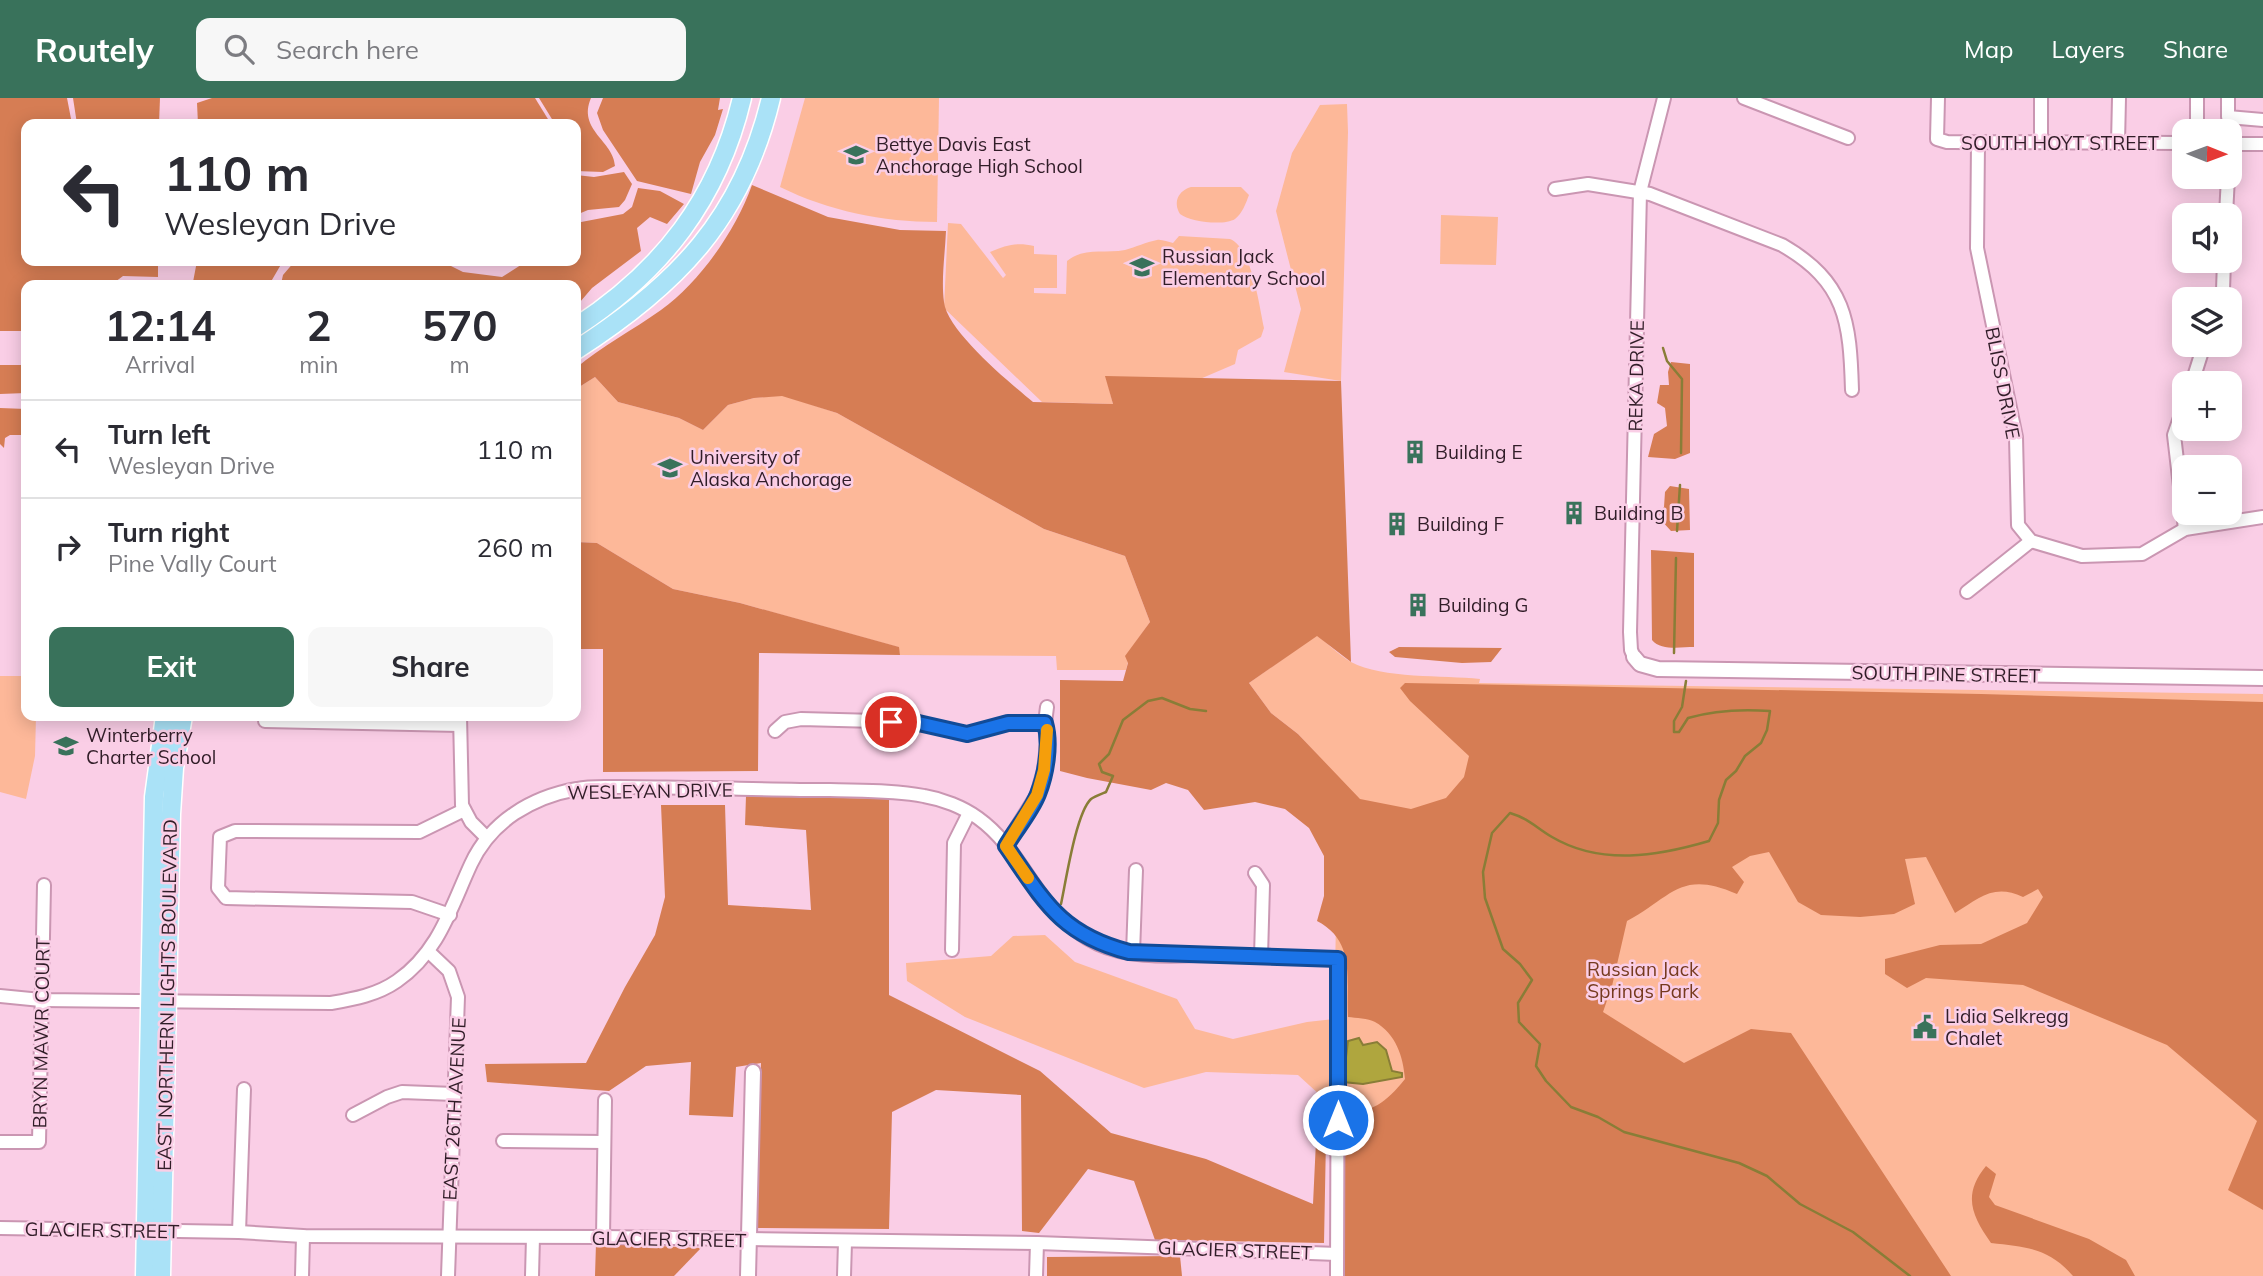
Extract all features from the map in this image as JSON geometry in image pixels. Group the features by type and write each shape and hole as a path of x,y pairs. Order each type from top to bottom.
{"main road":[{"path":"581,324 607,307 635,283 658,261 677,237 705,196 724,159 742,98"},
{"path":"581,347 646,302 694,255 725,211 738,187 763,130 771,98"},
{"name":"EAST NORTHERN LIGHTS BOULEVARD","path":"145,1276 153,1230 158,1001 154,797 164,721"},
{"name":"EAST NORTHERN LIGHTS BOULEVARD","path":"158,1001 174,768 182,721"},
{"name":"EAST NORTHERN LIGHTS BOULEVARD","path":"153,1230 161,1276"}],"street":[{"name":"REKA DRIVE","path":"1634,657 1630,632 1640,192 1664,98"},
{"path":"1744,98 1848,138"},
{"name":"SOUTH HOYT STREET","path":"1938,98 1937,139 1948,142 2172,143"},
{"path":"2041,98 2041,141"},
{"path":"2118,143 2119,98"},
{"path":"2197,98 2197,119"},
{"path":"2228,98 2228,117 2263,120"},
{"name":"BLISS DRIVE","path":"1978,143 1977,248 2016,437 2018,525 2031,541"},
{"path":"2242,144 2263,144"},
{"path":"1555,190 1588,184 1640,192 1782,244 1812,266 1835,292 1845,316 1851,351 1852,390"},
{"path":"2175,441 2185,529"},
{"path":"1967,592 2031,541 2082,556 2142,554 2185,529 2263,517"},
{"name":"SOUTH PINE STREET","path":"1634,657 1640,664 1658,669 2263,678"},
{"path":"1006,846 1037,795 1044,770 1048,735 1045,723 1047,707"},
{"path":"775,731 785,722 801,719 914,722 967,734 1008,723 1045,723"},
{"path":"460,721 460,792 464,810 471,822 487,838"},
{"name":"WESLEYAN DRIVE","path":"0,996 41,1000 331,1003 366,997 397,981 429,952 450,915 472,861 487,838 505,819 534,800 554,793 582,788 884,791 929,796 979,818 1006,846 1050,908 1079,934 1101,945 1133,953 1338,959 1337,1254"},
{"path":"450,915 412,902 226,898 218,888 220,837 235,831 419,832 464,810"},
{"path":"952,950 954,843 969,813"},
{"path":"1133,953 1136,870"},
{"path":"1255,873 1263,885 1261,956"},
{"name":"BRYN MAWR COURT","path":"0,1142 39,1142 44,886"},
{"name":"EAST 26TH AVENUE","path":"429,952 449,971 458,997 448,1276"},
{"path":"748,1276 753,1072"},
{"path":"239,1232 244,1089"},
{"path":"353,1115 402,1092 454,1094"},
{"path":"603,1237 605,1100"},
{"path":"503,1141 604,1142"},
{"name":"GLACIER STREET","path":"0,1228 239,1232 303,1236 1037,1243 1337,1254"},
{"path":"302,1276 303,1236"},
{"path":"532,1276 533,1237"},
{"path":"844,1276 845,1242"},
{"path":"1036,1276 1037,1243"},
{"path":"1337,1254 1337,1276"}],"green space":[{"name":"Bettye Davis East Anchorage High School","path":"805,98 939,98 937,222 856,214 817,203 780,187"},
{"path":"1347,104 1341,381 1284,372 1301,309 1276,211 1292,153 1320,105"},
{"path":"1191,187 1241,187 1249,195 1235,219 1207,222 1185,217 1178,210 1178,198 1183,191"},
{"path":"1441,215 1498,217 1496,265 1440,264"},
{"path":"948,223 961,224 1003,278 1006,275 990,252 1022,244 1034,246 1034,254 1057,255 1057,288 1034,288 1034,293 1066,294 1067,261 1080,254 1125,250 1159,240 1173,243 1179,236 1230,239 1238,244 1249,265 1264,328 1261,337 1238,350 1235,364 1200,379 1106,377 1113,404 1042,402 944,308"},
{"path":"595,377 618,402 679,418 703,430 728,405 754,398 782,395 837,413 1044,529 1125,556 1150,622 1126,656 1126,670 1057,670 1056,656 900,655 898,647 740,603 673,589 597,543 581,542 581,386"},
{"name":"Russian Jack Springs Park","path":"1317,635 1351,662 1364,667 1396,674 1480,679 1479,683 2263,694 2263,1276 1329,1276 1332,1106 1298,1075 1206,1072 1144,1088 965,1017 907,981 906,963 991,956 1013,936 1045,935 1075,962 1177,999 1195,1029 1233,1039 1307,1022 1334,1019 1339,778 1298,734 1271,713 1249,683"},
{"path":"0,676 21,676 21,721 36,721 35,756 26,799 0,792"}],"shaded area":[{"path":"0,98 67,98 71,119 21,119 21,266 158,266 158,277 123,276 118,280 21,280 21,331 0,331"},
{"path":"73,98 160,98 159,119 76,119"},
{"path":"212,98 535,98 548,119 198,119 197,103"},
{"path":"539,98 591,98 589,119 609,149 615,166 603,172 581,171 581,119 552,119"},
{"path":"603,98 720,98 718,110 723,109 715,135 700,162 691,194 637,181 603,130 597,113"},
{"path":"624,172 632,184 619,207 581,213 581,176 594,177"},
{"name":"Russian Jack Springs Park","path":"752,185 828,217 900,230 946,231 943,285 948,314 981,356 1033,402 1113,404 1105,376 1341,381 1351,662 1317,636 1249,683 1271,713 1298,734 1360,799 1411,809 1446,798 1464,777 1469,756 1410,701 1400,688 1405,683 2263,702 2263,1210 2228,1190 2257,1121 2167,1045 2023,985 1926,978 1907,988 1885,974 1885,959 1940,945 1981,944 2027,923 2043,897 2038,889 2023,897 2004,891 1987,894 1955,913 1926,857 1905,859 1915,904 1894,914 1860,917 1821,915 1798,902 1769,852 1750,856 1732,867 1744,882 1737,894 1702,884 1689,885 1667,895 1627,921 1603,1012 1684,1063 1751,1029 1791,1033 1951,1276 1340,1276 1342,1115 1378,1105 1405,1079 1400,1054 1388,1033 1372,1021 1348,1017 1348,975 1343,950 1338,939 1317,921 1324,896 1324,856 1309,828 1285,809 1255,802 1204,810 1188,790 1166,783 1151,790 1060,771 1060,680 1123,681 1128,663 1125,656 1150,622 1125,556 1044,529 837,413 782,396 754,398 728,405 703,430 679,418 618,402 595,377 581,386 581,364 661,310 689,285 715,254"},
{"path":"638,188 660,191 684,204 667,224 650,217 637,228 641,251 592,288 581,301 581,280 282,280 291,266 451,266 463,272 502,277 519,266 581,266 581,222 623,214 632,207"},
{"path":"196,266 280,266 272,280 193,280"},
{"path":"1671,362 1690,364 1690,453 1675,459 1648,457 1654,434 1667,426 1665,408 1657,403 1660,385 1669,385 1668,372"},
{"path":"0,365 21,365 21,393 0,394"},
{"path":"0,408 21,409 21,435 5,438 4,448 0,444"},
{"path":"1670,486 1689,489 1690,530 1671,531 1661,520 1659,512 1664,507 1665,492"},
{"path":"581,542 597,543 673,589 740,603 899,647 900,655 759,653 758,771 603,772 603,649 581,649"},
{"path":"1651,550 1694,553 1694,647 1666,647 1652,640"},
{"path":"1399,647 1502,648 1491,662 1462,663 1395,657 1389,652"},
{"path":"746,796 889,799 889,995 1040,1071 1111,1133 1206,1159 1313,1204 1316,1141 1326,1138 1324,1243 1155,1240 1134,1181 1088,1169 1039,1233 1022,1231 1021,1095 936,1090 892,1112 889,1229 755,1228 761,1063 736,1067 733,1117 689,1115 691,1062 646,1066 609,1091 487,1082 485,1064 586,1063 655,935 665,897 661,805 725,805 728,905 811,910 806,830 745,825"},
{"path":"1359,1038 1363,1045 1377,1042 1386,1050 1392,1071 1402,1073 1402,1077 1363,1084 1343,1082 1348,1041"},
{"path":"1986,1166 1996,1174 1989,1197 1995,1205 2089,1239 2126,1260 2135,1276 2073,1276 2046,1254 1991,1243 1979,1224 1972,1205 1974,1186"},
{"path":"596,1243 701,1248 674,1276 595,1276"},
{"path":"1180,1256 1182,1276 1047,1276 1047,1257"}],"waterway":[{"path":"1663,348 1667,361 1682,379 1681,453"},
{"path":"1677,531 1680,485"},
{"path":"1674,653 1676,558"},
{"path":"1686,681 1682,707 1674,721 1674,732 1679,732 1688,718 1698,715 1729,711 1770,711 1767,730 1761,743 1745,756 1736,771 1726,780 1719,800 1718,823 1709,841 1650,854 1610,855 1571,846 1510,813 1492,833 1483,872 1485,898 1503,949 1520,964 1532,980 1518,1003 1519,1022 1540,1044 1536,1066 1546,1081 1571,1107 1598,1117 1624,1132 1739,1163 1767,1176 1800,1204 1853,1232 1910,1276"},
{"path":"1061,904 1081,818 1091,799 1106,792 1113,776 1102,772 1099,764 1109,754 1123,720 1148,701 1162,698 1190,709 1206,711"}],"slow traffic":[{"path":"1028,878 1006,846 1037,795 1044,770 1047,730"}],"place":[{"name":"Bettye Davis East Anchorage High School","path":"856,155"},
{"name":"Russian Jack Elementary School","path":"1142,267"},
{"name":"Building E","path":"1415,452"},
{"name":"University of Alaska Anchorage","path":"670,468"},
{"name":"Building B","path":"1574,513"},
{"name":"Building F","path":"1397,524"},
{"name":"Building G","path":"1418,605"},
{"name":"Winterberry Charter School","path":"66,746"},
{"name":"Lidia Selkregg Chalet","path":"1925,1027"}],"route":[{"path":"891,722 914,722 967,734 1008,723 1045,723 1048,735 1044,770 1037,795 1006,846 1050,908 1079,934 1101,945 1146,954 1338,959 1338,1120"}]}
